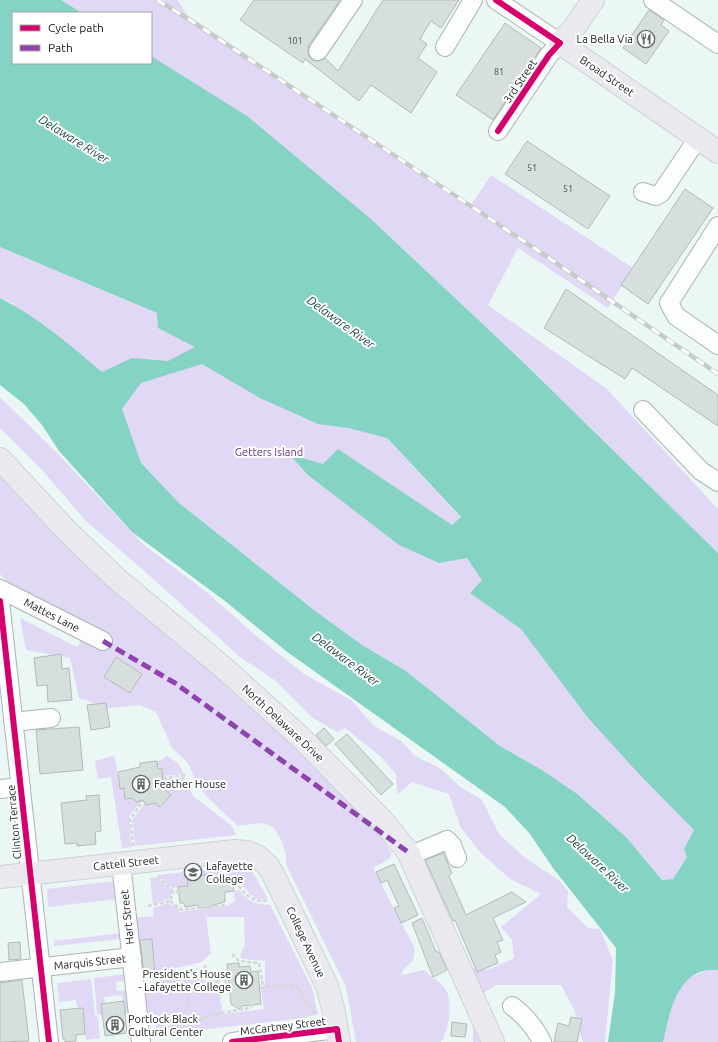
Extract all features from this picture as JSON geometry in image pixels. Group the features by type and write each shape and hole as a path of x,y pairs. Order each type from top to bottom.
{"main road":[{"name":"3rd Street","path":"560,43 574,28 593,0"},
{"name":"Broad Street","path":"560,43 698,138 718,150"},
{"name":"North Delaware Drive","path":"0,459 68,532 118,579 224,668 298,736 383,821 400,841 409,856 493,1042"},
{"name":"Cattell Street","path":"0,877 29,874 127,856 241,851 252,854"},
{"name":"College Avenue","path":"252,854 268,866 309,946 327,986 326,1032"}],"street":[{"path":"318,51 353,0"},
{"path":"445,47 473,0"},
{"name":"Broad Street","path":"496,0 560,43"},
{"path":"653,0 718,44"},
{"name":"3rd Street","path":"498,131 549,55 560,43"},
{"path":"643,192 656,196 661,193 698,138"},
{"path":"718,226 669,303 676,316 718,345"},
{"path":"643,410 702,471 718,482"},
{"name":"Mattes Lane","path":"0,589 103,641"},
{"name":"Clinton Terrace","path":"0,600 5,696 13,722 49,1042"},
{"path":"13,722 51,718"},
{"path":"0,789 21,787"},
{"path":"409,856 447,840 452,845 457,858"},
{"name":"Hart Street","path":"127,856 132,957 141,1042"},
{"name":"Marquis Street","path":"0,972 132,957"},
{"path":"512,1006 530,1022 542,1042"},
{"name":"McCartney Street","path":"232,1042 326,1032"}],"path":[{"path":"162,778 186,775"},
{"path":"127,856 130,820 143,801"},
{"path":"155,874 173,891 179,892"},
{"path":"233,886 238,885 249,897 256,901 266,901"},
{"path":"170,901 173,891"},
{"path":"148,906 170,901 182,910 226,905"},
{"path":"232,954 239,962 259,963 261,988 296,986 302,992 307,1004 326,1032"},
{"path":"205,965 207,979 218,982 221,999"},
{"path":"184,982 187,974 185,969"},
{"path":"215,982 223,978 225,979 227,989 230,988"},
{"path":"146,989 155,984 184,982"},
{"path":"181,1024 188,1000 188,989 184,982"},
{"path":"154,1021 158,1018 166,1016 173,1022 181,1024 221,1013 249,1008 254,1004"}],"green space":[{"path":"61,0 178,0 191,23 224,41 469,208 491,175 633,268 608,308 518,248 488,305 607,389 718,509 718,553 522,361 371,219 250,119 152,58 152,12 79,12"},
{"name":"Getters Island","path":"0,247 147,309 322,369 507,567 715,821 687,857 673,879 662,880 626,837 576,793 542,770 500,746 406,671 362,645 314,610 179,503 156,494 13,304 0,298"},
{"path":"0,397 60,456 144,545 204,590 253,633 304,674 351,700 374,726 401,741 415,756 440,768 460,787 482,800 499,834 524,857 560,881 568,891 567,907 588,928 600,929 613,960 605,1042 583,1042 574,1009 561,985 496,985 483,993 469,968 488,970 514,958 512,940 501,927 541,894 510,879 481,853 461,828 449,794 412,782 397,795 396,774 380,756 345,728 337,732 313,718 276,681 240,657 86,521 42,470 0,428"},
{"path":"0,469 238,690 371,820 392,854 389,859 373,868 415,949 413,960 402,971 402,975 424,970 441,984 448,995 450,1009 448,1024 441,1042 356,1042 346,987 286,864 284,848 274,829 270,825 260,823 238,826 208,798 197,783 188,763 172,748 156,712 140,705 109,708 79,698 70,658 26,650 20,618 77,647 91,624 6,581 0,574"},
{"path":"166,755 178,763 184,774 162,776 157,761 164,759"},
{"path":"112,756 115,757 120,789 124,788 125,799 132,798 137,801 141,801 129,816 131,847 122,848 111,777 98,779 95,761"},
{"path":"184,777 193,796 232,826 236,835 135,846 132,820 145,803 146,805 155,803 160,807 171,795 163,788 163,779"},
{"path":"242,866 252,871 268,899 263,900 251,895 239,882 224,883 225,878 221,875 210,876 209,874 187,877 188,886 172,888 157,875"},
{"path":"157,877 171,890 171,895 168,899 153,904 150,878"},
{"path":"115,881 117,899 48,907 47,889"},
{"path":"239,890 253,902 270,905 312,988 318,1014 304,1018 157,1035 155,1019 146,1019 142,987 172,975 203,971 205,982 217,983 223,1014 264,1009 261,990 265,984 265,961 242,959 240,955 245,945 244,917 206,917 211,953 202,962 155,973 152,939 134,941 131,918 154,916 153,908 168,903 177,907 180,912 227,906 235,901 234,891"},
{"path":"121,933 121,939 54,946 54,941"},
{"path":"718,954 718,1042 655,1042 665,998 689,978 710,969"},
{"path":"127,974 128,980 116,982 117,991 129,990 131,1012 125,1013 122,995 104,997 105,1003 101,1004 103,1016 97,1014 94,978"},
{"path":"91,979 95,1015 98,1018 100,1038 86,1040 83,1008 78,1009 76,1000 59,1002 57,983"},
{"path":"473,1026 481,1042 473,1042"}],"water":[{"name":"Delaware River","path":"0,0 61,0 80,12 12,12 12,64 152,64 152,57 247,116 371,219 522,361 718,553 718,970 704,971 693,976 684,984 673,1005 663,1042 608,1042 615,992 616,948 553,868 530,834 505,807 286,651 225,601 132,532 59,451 42,425 24,404 0,385 0,298 41,323 102,372 132,358 168,361 195,347 158,328 157,313 0,247","holes":["202,364 260,398 318,424 348,428 387,438 461,517 452,525 338,449 323,464 289,454 308,475 399,545 439,563 467,558 482,580 470,593 521,629 589,719 640,775 694,830 684,849 687,857 673,879 662,880 626,837 576,793 542,770 500,746 406,671 362,645 314,610 179,503 141,463 122,409 141,383"]}],"building":[{"path":"254,0 340,0 309,45 308,51 312,60 318,61 325,58 338,71 383,0 459,0 441,28 431,21 420,39 427,44 418,58 437,72 411,113 371,85 359,101 305,59 303,63 240,20"},
{"name":"La Bella Via","path":"649,10 664,20 661,25 669,31 646,64 623,48"},
{"path":"505,23 541,48 493,120 456,95"},
{"path":"527,141 610,196 588,229 505,174"},
{"path":"685,189 713,208 648,304 621,285"},
{"path":"566,289 718,395 718,426 632,368 625,379 544,328"},
{"path":"61,654 62,669 69,668 72,700 48,702 47,685 37,686 34,658"},
{"path":"116,657 142,674 130,693 104,677"},
{"path":"106,703 110,727 91,730 87,705"},
{"path":"79,727 83,770 40,774 36,730"},
{"path":"324,728 334,739 326,746 316,735"},
{"path":"347,734 393,784 381,795 335,744"},
{"name":"Feather House","path":"157,761 158,769 162,768 163,788 171,795 160,807 155,803 146,805 143,800 137,802 132,798 125,799 124,788 120,789 118,772 140,767 140,763"},
{"path":"99,795 101,831 95,832 96,844 77,846 77,843 65,844 61,803 87,800 86,796"},
{"path":"443,853 452,873 449,876 466,915 512,892 526,902 493,918 503,940 497,942 501,952 495,955 498,963 477,972 455,920 453,921 425,860"},
{"path":"394,864 418,915 401,923 394,908 399,906 387,880 381,883 376,872"},
{"path":"209,874 210,876 222,875 229,882 233,881 234,891 225,892 225,902 213,905 213,907 199,908 198,905 185,907 184,903 180,903 178,887 188,886 187,877"},
{"path":"422,918 436,952 439,952 447,970 433,977 412,923"},
{"path":"152,939 155,973 144,974 140,940"},
{"path":"20,942 21,959 9,960 8,943"},
{"name":"President's House - Lafayette College","path":"239,963 239,967 250,966 251,972 258,971 261,1004 242,1006 239,1009 231,1004 227,964"},
{"path":"22,980 29,1041 0,1042 0,983"},
{"name":"Portlock Black Cultural Center","path":"124,1001 127,1033 105,1036 101,1004"},
{"path":"83,1008 85,1034 76,1035 76,1041 65,1042 65,1039 63,1039 60,1010"},
{"path":"571,1017 582,1019 577,1042 554,1042 558,1023 569,1026"},
{"path":"452,1022 467,1024 465,1037 451,1036"}],"railway":[{"path":"157,0 187,18 543,254 718,374"}],"marked path":[{"path":"103,641 175,683 408,852"}],"cycle path":[{"path":"496,0 560,43 549,55 498,131"},
{"path":"0,601 49,1042"},
{"path":"232,1042 337,1029 339,1042"}],"place":[{"name":"La Bella Via","path":"646,39"},
{"name":"Feather House","path":"141,784"},
{"name":"Lafayette College","path":"193,872"},
{"name":"President's House - Lafayette College","path":"244,980"},
{"name":"Portlock Black Cultural Center","path":"115,1025"}]}
